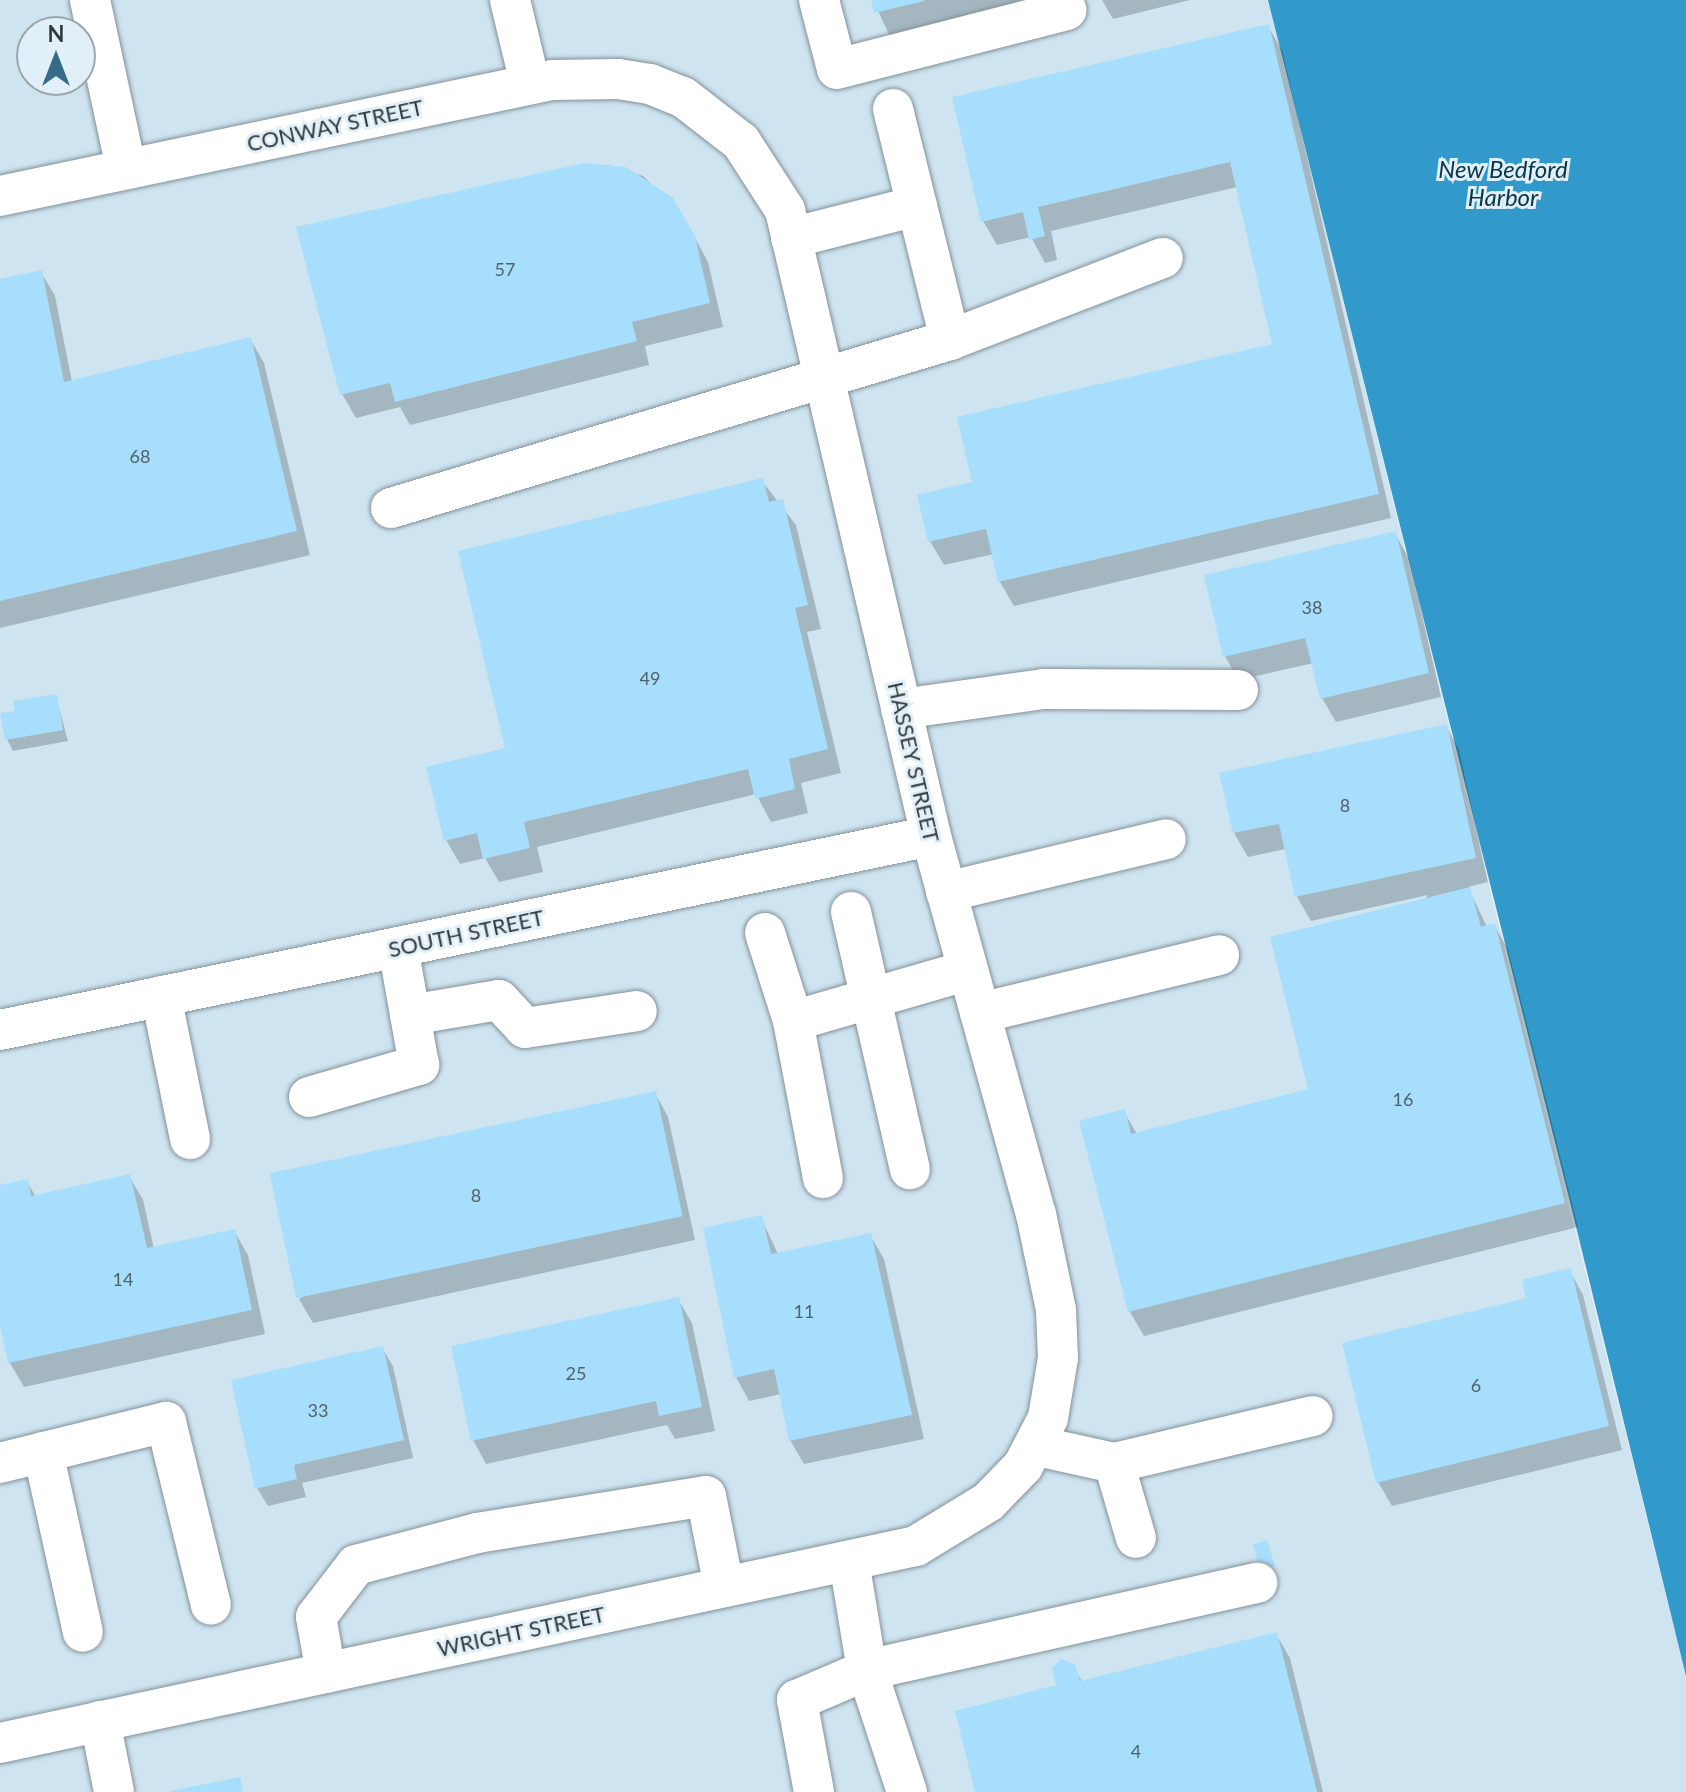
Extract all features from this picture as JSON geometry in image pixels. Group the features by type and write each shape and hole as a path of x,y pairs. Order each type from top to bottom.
{"street":[{"path":"90,0 126,168"},
{"path":"510,0 530,83"},
{"path":"819,0 837,69 1067,10"},
{"name":"CONWAY STREET","path":"0,196 530,83 618,79 670,92"},
{"name":"HASSEY STREET","path":"670,92 714,118 741,142 785,210 931,836 1056,1310 1055,1387 1028,1458"},
{"path":"893,109 950,340"},
{"path":"791,238 917,206"},
{"path":"391,508 823,375 950,340 1163,258"},
{"path":"901,709 1044,689 1238,690"},
{"name":"SOUTH STREET","path":"0,1030 931,836"},
{"path":"946,892 1166,839"},
{"path":"851,912 910,1169"},
{"path":"765,933 793,1021 823,1178"},
{"path":"309,1097 419,1065 398,947"},
{"path":"980,1013 1219,955"},
{"path":"793,1021 968,970"},
{"path":"161,996 190,1139"},
{"path":"410,1015 499,1000 525,1028 637,1011"},
{"path":"1028,1458 1114,1463 1313,1416"},
{"path":"0,1463 166,1422 211,1605"},
{"path":"43,1452 83,1632"},
{"name":"WRIGHT STREET","path":"0,1743 916,1546 988,1502 1028,1458"},
{"path":"1114,1463 1136,1538"},
{"path":"326,1673 316,1617 356,1565 477,1533 706,1496 724,1587"},
{"path":"849,1561 867,1670 907,1792"},
{"path":"814,1792 797,1700 867,1670 1257,1583"},
{"path":"100,1721 114,1792"}],"shaded area":[{"path":"0,0 1268,0 1686,1676 1686,1792 0,1792"}],"water":[{"name":"New Bedford Harbor","path":"1268,0 1686,0 1686,1676 1570,1202"}],"building":[{"path":"871,0 924,0 924,1 874,13"},
{"path":"1269,24 1379,494 998,582 986,529 928,542 917,495 972,482 957,417 1272,344 1230,162 1038,207 1045,236 1029,240 1023,212 981,222 952,97"},
{"path":"585,163 626,167 673,198 695,236 710,303 632,322 637,341 395,402 390,383 340,395 296,227"},
{"path":"42,270 64,382 251,337 297,531 0,601 0,279"},
{"path":"763,478 769,502 783,499 808,605 795,608 828,749 789,759 795,789 755,799 748,769 524,822 530,848 483,859 477,833 444,841 426,767 505,748 458,551"},
{"path":"1396,531 1429,673 1320,699 1305,638 1223,657 1204,575"},
{"path":"57,694 63,730 5,740 0,713 15,711 13,701"},
{"path":"1447,724 1476,858 1295,897 1279,824 1233,833 1219,773"},
{"path":"1470,887 1481,927 1495,923 1565,1203 1128,1312 1079,1121 1125,1109 1131,1134 1308,1089 1270,937"},
{"path":"656,1091 683,1216 296,1298 270,1173"},
{"path":"130,1174 147,1248 235,1229 252,1310 8,1363 0,1326 0,1185 28,1179 31,1196"},
{"path":"762,1215 771,1254 871,1233 912,1415 789,1441 774,1369 734,1378 703,1228"},
{"path":"1571,1268 1609,1426 1376,1483 1342,1343 1526,1298 1522,1280"},
{"path":"679,1297 702,1407 659,1416 656,1401 471,1441 451,1346"},
{"path":"383,1346 404,1440 294,1465 297,1479 255,1489 231,1380"},
{"path":"1267,1540 1275,1567 1261,1571 1253,1544"},
{"path":"1277,1632 1317,1792 975,1792 955,1711 1056,1685 1052,1668 1061,1659 1075,1664 1080,1681"},
{"path":"240,1777 243,1792 171,1792 171,1791"}]}
